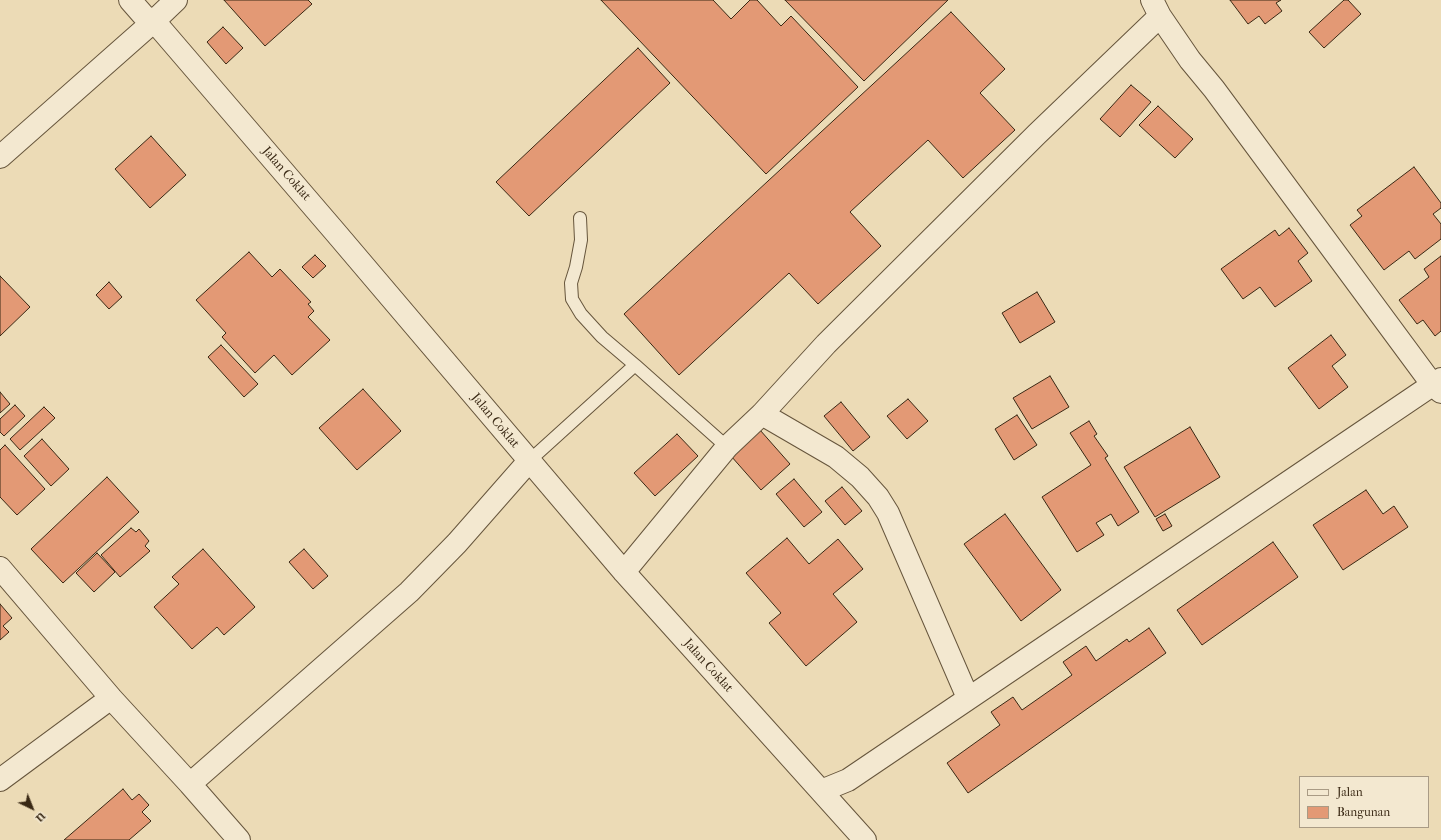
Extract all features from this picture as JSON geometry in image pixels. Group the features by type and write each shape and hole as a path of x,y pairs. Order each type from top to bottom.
{"street":[{"name":"Jalan Coklat","path":"130,0 144,16 154,21 624,572 865,840"},
{"path":"0,156 176,0"},
{"path":"624,572 727,447 762,414 826,344 1014,156 1156,8 1190,60 1219,96 1438,385 968,698 848,780 821,792"},
{"path":"762,414 836,456 860,477 878,497 888,513 968,698"},
{"path":"190,784 409,592 457,543 529,461"},
{"path":"0,568 111,698 239,840"},
{"path":"0,780 111,698"}],"lane":[{"path":"580,218 581,240 571,283 572,299 581,314 602,337 727,447"},
{"path":"529,461 635,365"}],"building":[{"path":"224,0 308,0 312,4 265,46"},
{"path":"601,0 713,0 731,19 750,0 757,0 781,26 791,16 858,87 766,174"},
{"path":"785,0 948,0 864,81"},
{"path":"1230,0 1281,0 1276,3 1282,11 1265,24 1259,16 1248,24"},
{"path":"1344,0 1348,0 1361,14 1324,48 1309,32"},
{"path":"951,12 1005,69 980,93 1015,130 963,178 928,140 850,212 881,246 818,304 789,273 679,375 624,314"},
{"path":"223,27 243,48 226,64 207,42"},
{"path":"638,48 670,83 529,216 496,182"},
{"path":"1131,85 1151,102 1120,137 1100,119"},
{"path":"1158,106 1193,139 1175,158 1139,125"},
{"path":"151,136 186,175 150,208 115,169"},
{"path":"1414,167 1441,203 1441,208 1433,214 1441,224 1441,239 1415,259 1409,251 1384,270 1350,225 1362,216 1357,210"},
{"path":"1289,228 1308,253 1298,261 1312,281 1275,307 1260,287 1243,299 1221,269 1275,230 1279,236"},
{"path":"249,252 272,277 280,269 311,302 308,304 314,311 308,317 330,340 292,375 274,355 255,373 222,337 226,333 196,300"},
{"path":"315,255 326,266 313,278 302,267"},
{"path":"1441,256 1441,331 1435,336 1423,320 1417,324 1399,300 1429,277 1424,269"},
{"path":"0,276 30,307 0,336"},
{"path":"109,282 122,297 109,309 96,295"},
{"path":"1037,292 1055,322 1020,343 1002,313"},
{"path":"1331,335 1346,355 1332,366 1348,387 1319,409 1288,368"},
{"path":"221,345 258,384 244,397 208,357"},
{"path":"1050,376 1069,407 1032,429 1013,398"},
{"path":"363,389 401,431 357,470 319,428"},
{"path":"0,392 10,404 0,413"},
{"path":"908,399 928,421 907,439 887,416"},
{"path":"841,402 870,437 853,451 824,416"},
{"path":"15,405 25,416 4,436 0,432 0,419"},
{"path":"44,407 55,418 20,450 10,439"},
{"path":"1017,415 1037,445 1014,460 995,429"},
{"path":"1089,421 1097,434 1094,436 1108,456 1105,458 1139,512 1118,526 1111,514 1096,523 1104,535 1077,552 1042,497 1091,465 1070,433"},
{"path":"1190,427 1220,477 1155,517 1124,467"},
{"path":"760,430 790,464 761,490 731,456"},
{"path":"677,434 698,456 655,496 634,473"},
{"path":"42,439 69,469 51,486 24,456"},
{"path":"5,445 45,489 17,515 0,497 0,450"},
{"path":"107,477 139,512 63,583 31,549"},
{"path":"794,479 822,512 804,527 776,494"},
{"path":"842,487 862,511 845,525 825,501"},
{"path":"1366,490 1383,514 1394,506 1408,527 1343,570 1313,525"},
{"path":"1005,514 1061,590 1021,621 964,544"},
{"path":"1165,514 1172,526 1163,531 1156,519"},
{"path":"131,528 136,532 139,529 149,541 145,546 150,551 120,577 101,555"},
{"path":"787,538 809,564 838,539 863,569 833,594 857,622 806,666 769,623 781,613 746,573"},
{"path":"1273,542 1298,577 1202,645 1177,610"},
{"path":"203,549 255,607 224,635 217,627 192,649 154,607 179,584 172,577"},
{"path":"304,549 328,576 313,589 289,562"},
{"path":"97,553 115,572 94,592 76,573"},
{"path":"0,604 12,618 3,626 9,632 0,640"},
{"path":"1149,628 1166,653 968,793 947,763 1000,725 991,712 1013,697 1022,710 1072,675 1063,662 1086,646 1096,661 1127,639 1129,642"},
{"path":"123,789 132,800 139,794 149,805 142,812 151,821 129,840 64,840"}]}
